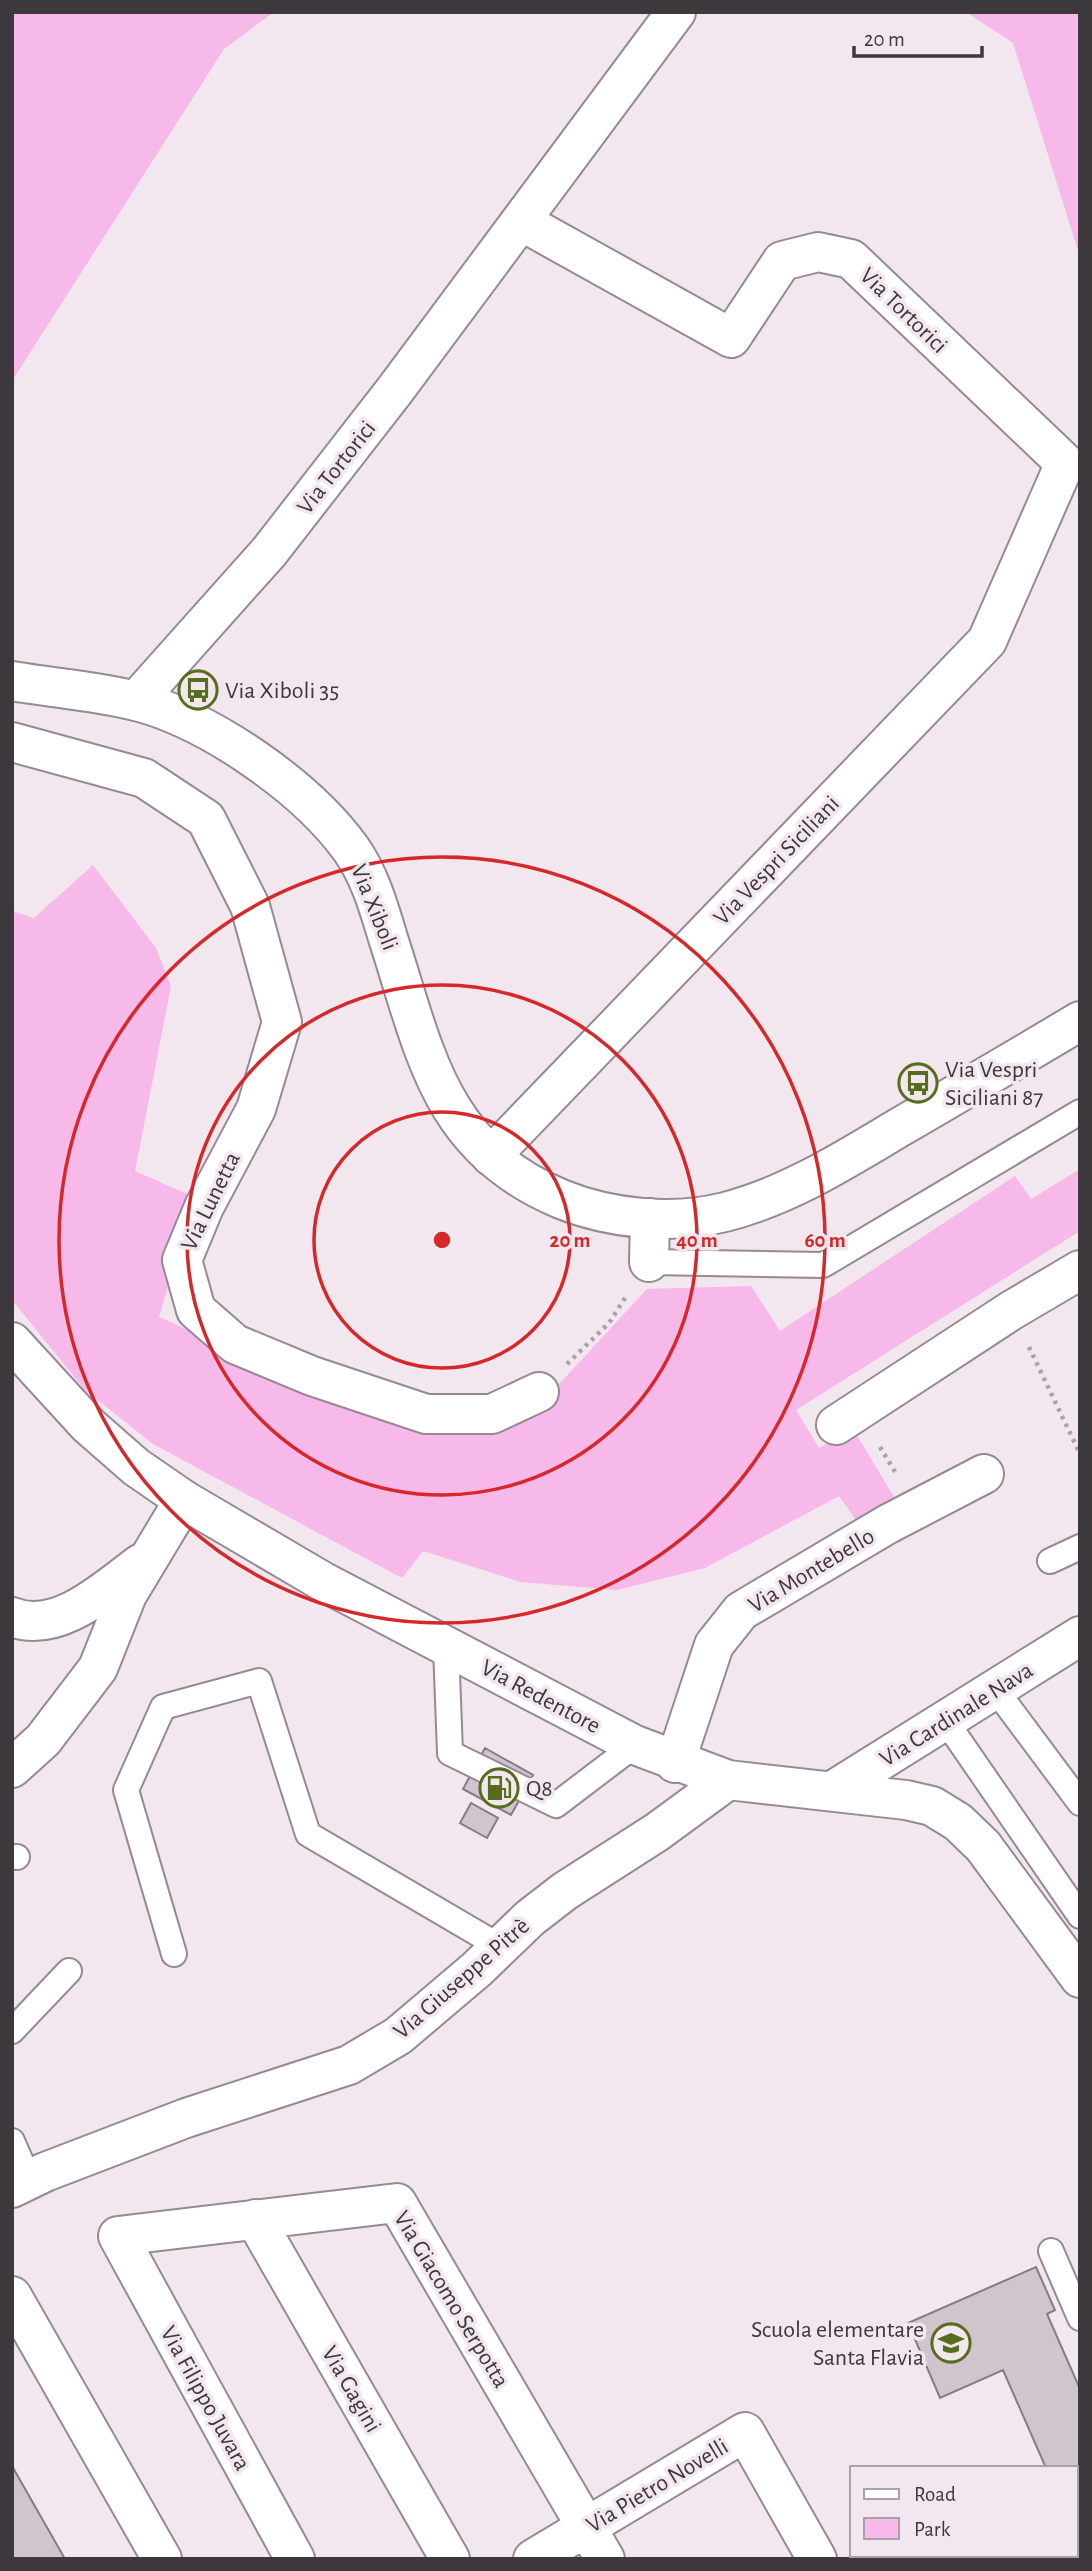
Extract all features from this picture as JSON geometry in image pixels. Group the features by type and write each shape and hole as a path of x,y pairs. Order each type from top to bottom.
{"street":[{"name":"Via Tortorici","path":"136,701 269,552 676,12"},
{"name":"Via Tortorici","path":"521,221 731,338 782,261 818,252 851,260 1065,463 1030,544"},
{"name":"Via Vespri Siciliani","path":"491,1156 987,641 1030,544"},
{"name":"Via Xiboli","path":"12,681 136,701 199,727 256,762 321,814 352,850 373,889 432,1074 450,1110 476,1143 510,1172 541,1191 575,1205 650,1218"},
{"name":"Via Lunetta","path":"12,742 144,778 206,819 250,906 282,1022 256,1110 204,1207 182,1260 196,1310 235,1345 312,1376 426,1414 492,1414 539,1392"},
{"path":"649,1262 650,1218 685,1218 725,1212 814,1177 1080,1021"},
{"path":"847,1418 1012,1310 1080,1270"},
{"name":"Via Redentore","path":"12,1342 88,1426 136,1467 184,1500 258,1546 635,1745 675,1763 728,1780 932,1805 958,1822 983,1846 1080,1978"},
{"name":"Via Montebello","path":"675,1763 714,1645 741,1611 917,1509 984,1474"},
{"path":"12,1768 43,1740 98,1668 127,1595 144,1561 184,1500"},
{"path":"12,1617 40,1622 86,1604 144,1561"},
{"name":"Via Cardinale Nava","path":"832,1791 1080,1636"},
{"name":"Via Giuseppe Pitrè","path":"21,2184 186,2118 349,2065 398,2036 565,1891 657,1832 728,1780"},
{"name":"Via Giacomo Serpotta","path":"118,2236 397,2203 596,2543"},
{"name":"Via Gagini","path":"255,2219 450,2559"},
{"name":"Via Filippo Juvara","path":"118,2236 295,2559"},
{"path":"12,2295 162,2559"},
{"name":"Via Pietro Novelli","path":"533,2559 596,2543 745,2432 817,2559"}],"lane":[{"path":"649,1262 823,1265 1080,1112"},
{"path":"1050,1561 1080,1547"},
{"path":"446,1647 450,1753 556,1805 635,1745"},
{"path":"174,1954 126,1790 163,1707 259,1681 308,1834 499,1946"},
{"path":"995,1689 1080,1803"},
{"path":"946,1720 1080,1916"},
{"path":"12,2031 69,1971"},
{"path":"12,2141 21,2184"},
{"path":"1051,2251 1080,2318"}],"path":[{"path":"539,1392 609,1322 649,1262"},
{"path":"1012,1310 1080,1454"},
{"path":"847,1418 917,1509"}],"green space":[{"path":"12,12 274,12 224,49 12,381"},
{"path":"966,12 1080,12 1080,257 1013,43"},
{"path":"93,865 156,948 171,986 135,1171 194,1197 159,1317 402,1425 523,1411 561,1382 647,1289 751,1286 780,1331 1015,1176 1031,1199 1080,1169 1080,1231 796,1410 819,1448 853,1429 899,1505 861,1527 839,1496 705,1568 617,1590 521,1582 423,1551 402,1578 153,1444 85,1390 12,1300 12,911 34,918"}],"building":[{"path":"485,1748 533,1775 511,1815 463,1789"},
{"path":"471,1803 498,1818 487,1838 460,1823"},
{"path":"1036,2267 1055,2310 1047,2314 1080,2389 1080,2545 1078,2466 1045,2466 1003,2370 940,2398 908,2323"},
{"path":"12,2466 65,2559 12,2559"}],"place":[{"name":"Via Xiboli 35","path":"198,690"},
{"name":"Via Vespri Siciliani 87","path":"918,1083"},
{"name":"Q8","path":"499,1788"},
{"name":"Scuola elementare Santa Flavia","path":"951,2343"}]}
